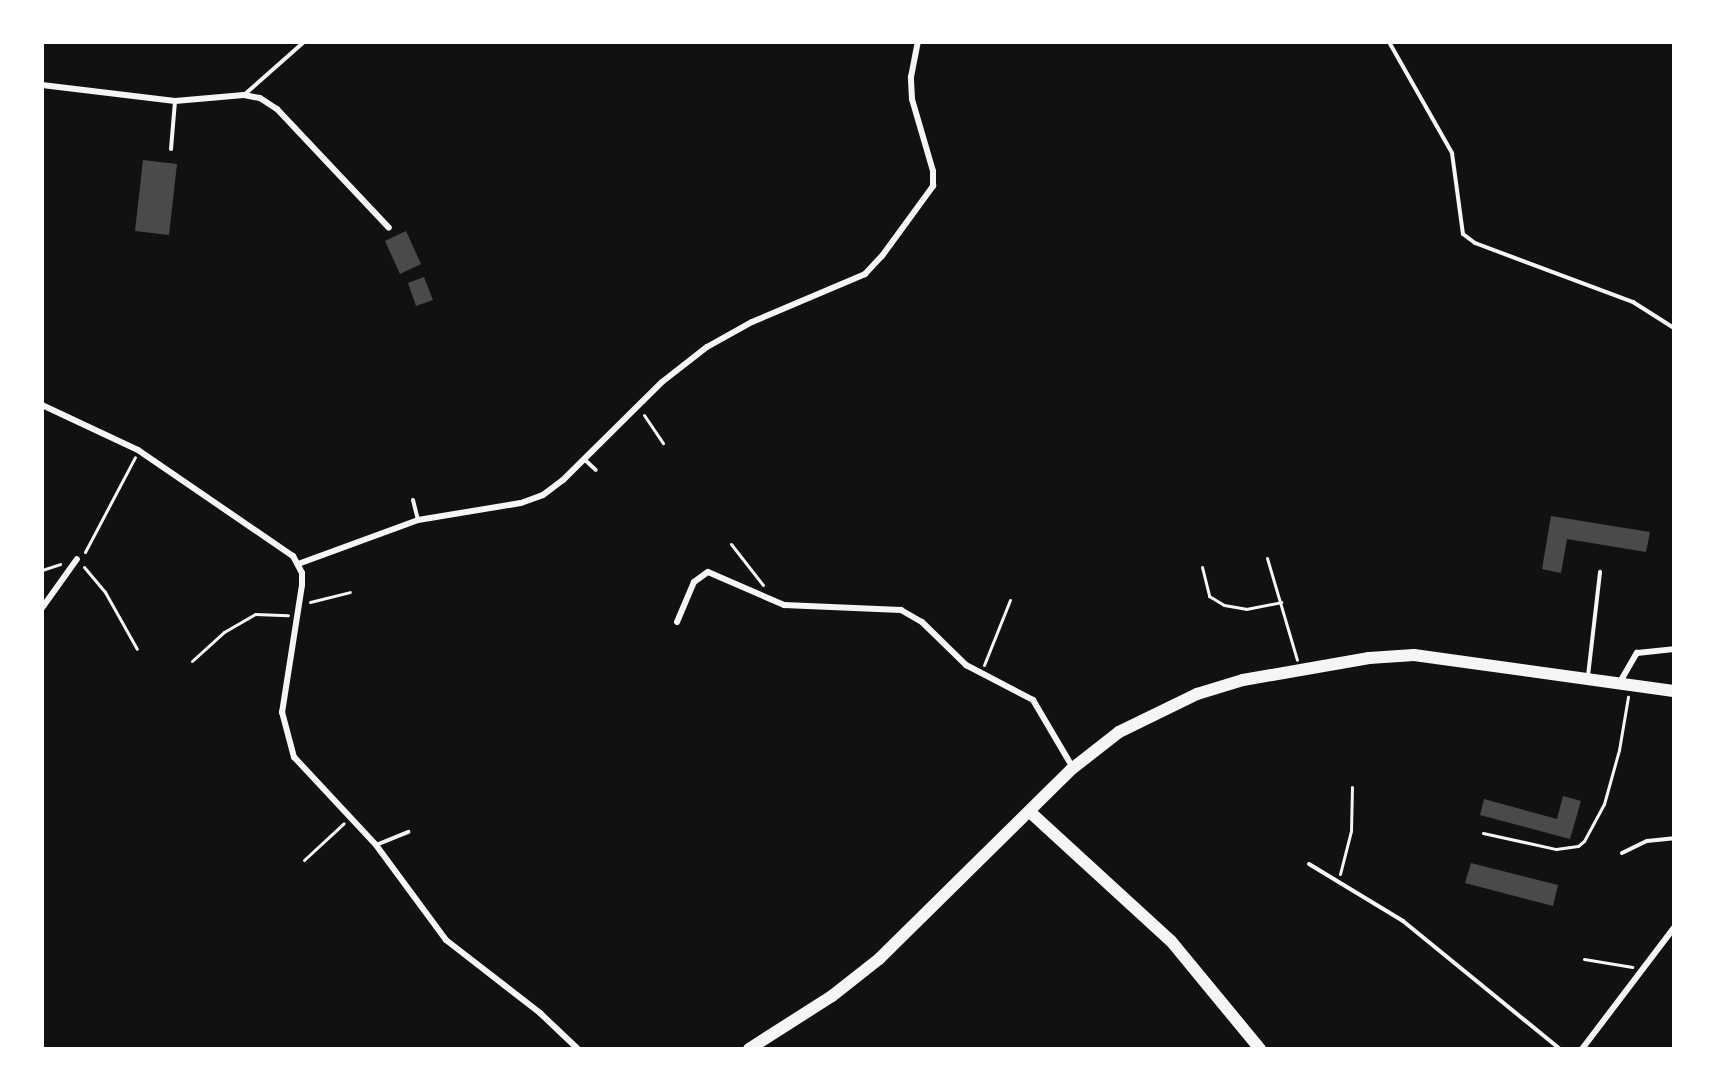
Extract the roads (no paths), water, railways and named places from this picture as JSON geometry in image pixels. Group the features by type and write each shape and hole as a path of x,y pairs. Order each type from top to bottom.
{"main road":[{"path":"749,1049 832,996 879,959 1073,768 1119,732 1160,709 1244,680 1299,670 1414,655 1588,676 1674,691"},
{"path":"1030,812 1171,941 1260,1049"}],"street":[{"path":"298,564 418,520 532,500 554,488 689,360 728,334 865,274 928,197 934,181 912,99 912,71 918,42"},
{"path":"42,85 175,100 244,95 260,98 277,108 389,228"},
{"path":"42,405 138,450 288,552 298,564 302,578 282,712 286,737 300,765 376,845 446,940 540,1013 578,1049"},
{"path":"42,608 76,559"},
{"path":"677,622 694,582 705,572 784,605 901,609 922,622 958,659 981,674 1034,700 1073,768"},
{"path":"1625,683 1637,653 1674,649"},
{"path":"1582,1049 1674,928"}],"lane":[{"path":"244,95 304,42"},
{"path":"1389,42 1452,153 1463,234 1475,243 1633,302 1674,328"},
{"path":"171,148 175,100"},
{"path":"584,459 596,470"},
{"path":"413,500 418,520"},
{"path":"1588,676 1599,572"},
{"path":"376,845 409,832"},
{"path":"1622,854 1647,841 1674,838"},
{"path":"1309,864 1403,921 1560,1049"}]}
